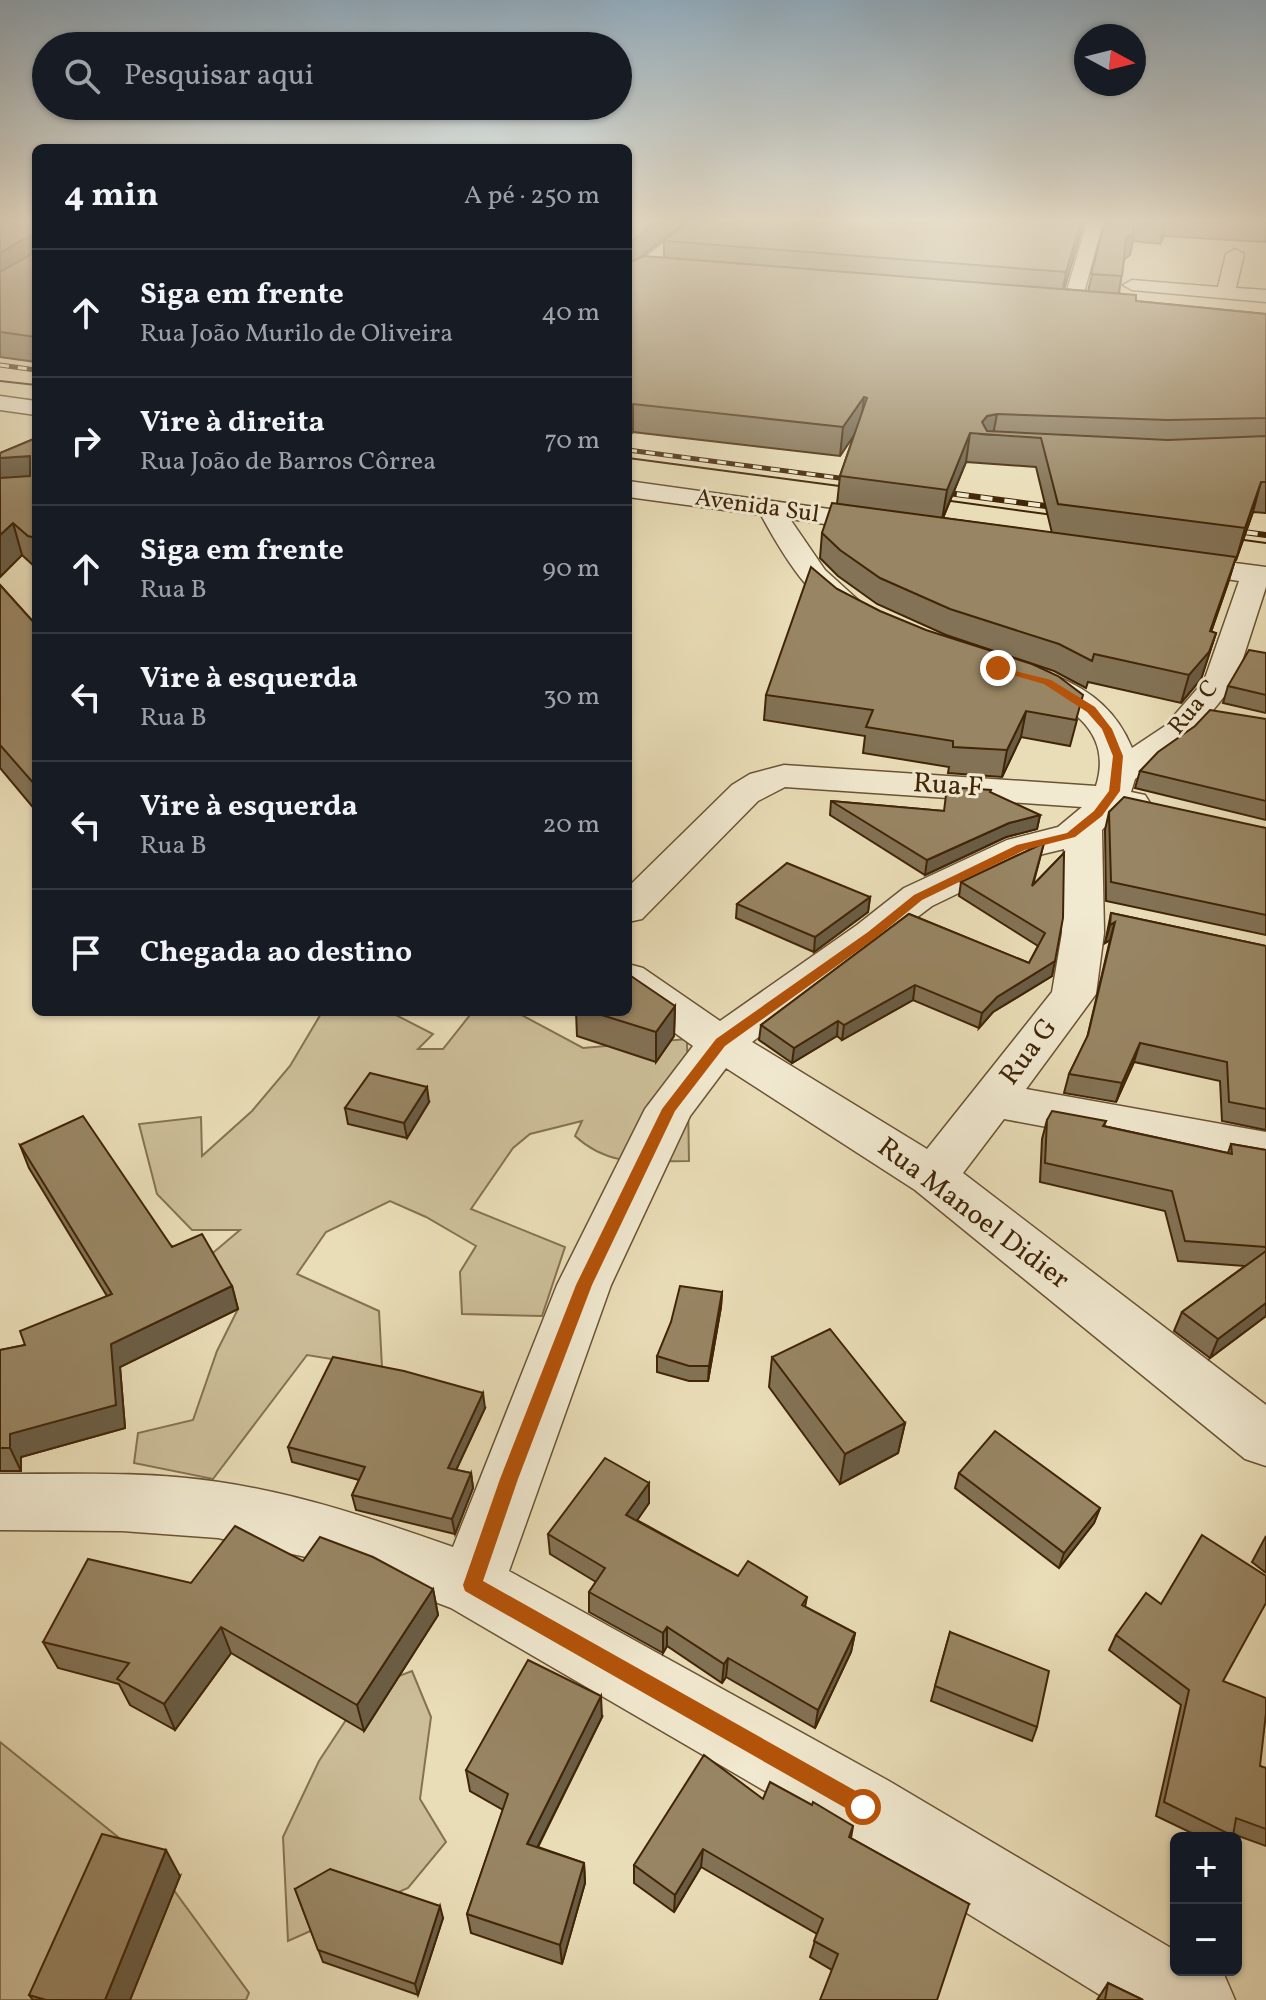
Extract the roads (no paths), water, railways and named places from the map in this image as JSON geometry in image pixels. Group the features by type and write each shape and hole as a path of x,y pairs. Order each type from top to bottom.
{"street":[{"path":"0,403 32,407"},
{"name":"Avenida Sul","path":"632,490 912,528"},
{"path":"771,509 787,541 822,582 847,604 878,621"},
{"path":"1146,560 1261,575"},
{"name":"Rua C","path":"472,1585 509,1479 584,1285 669,1109 720,1043 872,934 918,897 1021,848 1071,835 1177,733 1210,714 1261,575"},
{"name":"Rua G","path":"933,1177 1074,994 1083,933 1098,914 1104,800 1118,756 1107,729 1091,710 1048,682 998,668"},
{"name":"Rua F","path":"632,906 745,793 763,782 784,776 1104,800 1173,812"},
{"name":"Rua Manoel Didier","path":"632,981 720,1043 933,1177 1266,1440"},
{"path":"993,1100 1266,1150"},
{"path":"0,1502 122,1503 218,1510 329,1533 472,1585 863,1807 1144,1977 1195,2000"}],"tram line":[{"path":"0,381 32,385"},
{"path":"632,459 862,489"},
{"path":"929,498 1068,517"},
{"path":"1222,537 1266,543"}],"railway":[{"path":"0,365 32,369"},
{"path":"632,451 862,481 851,480"},
{"path":"933,491 1068,509"},
{"path":"1222,529 1266,535"}]}
